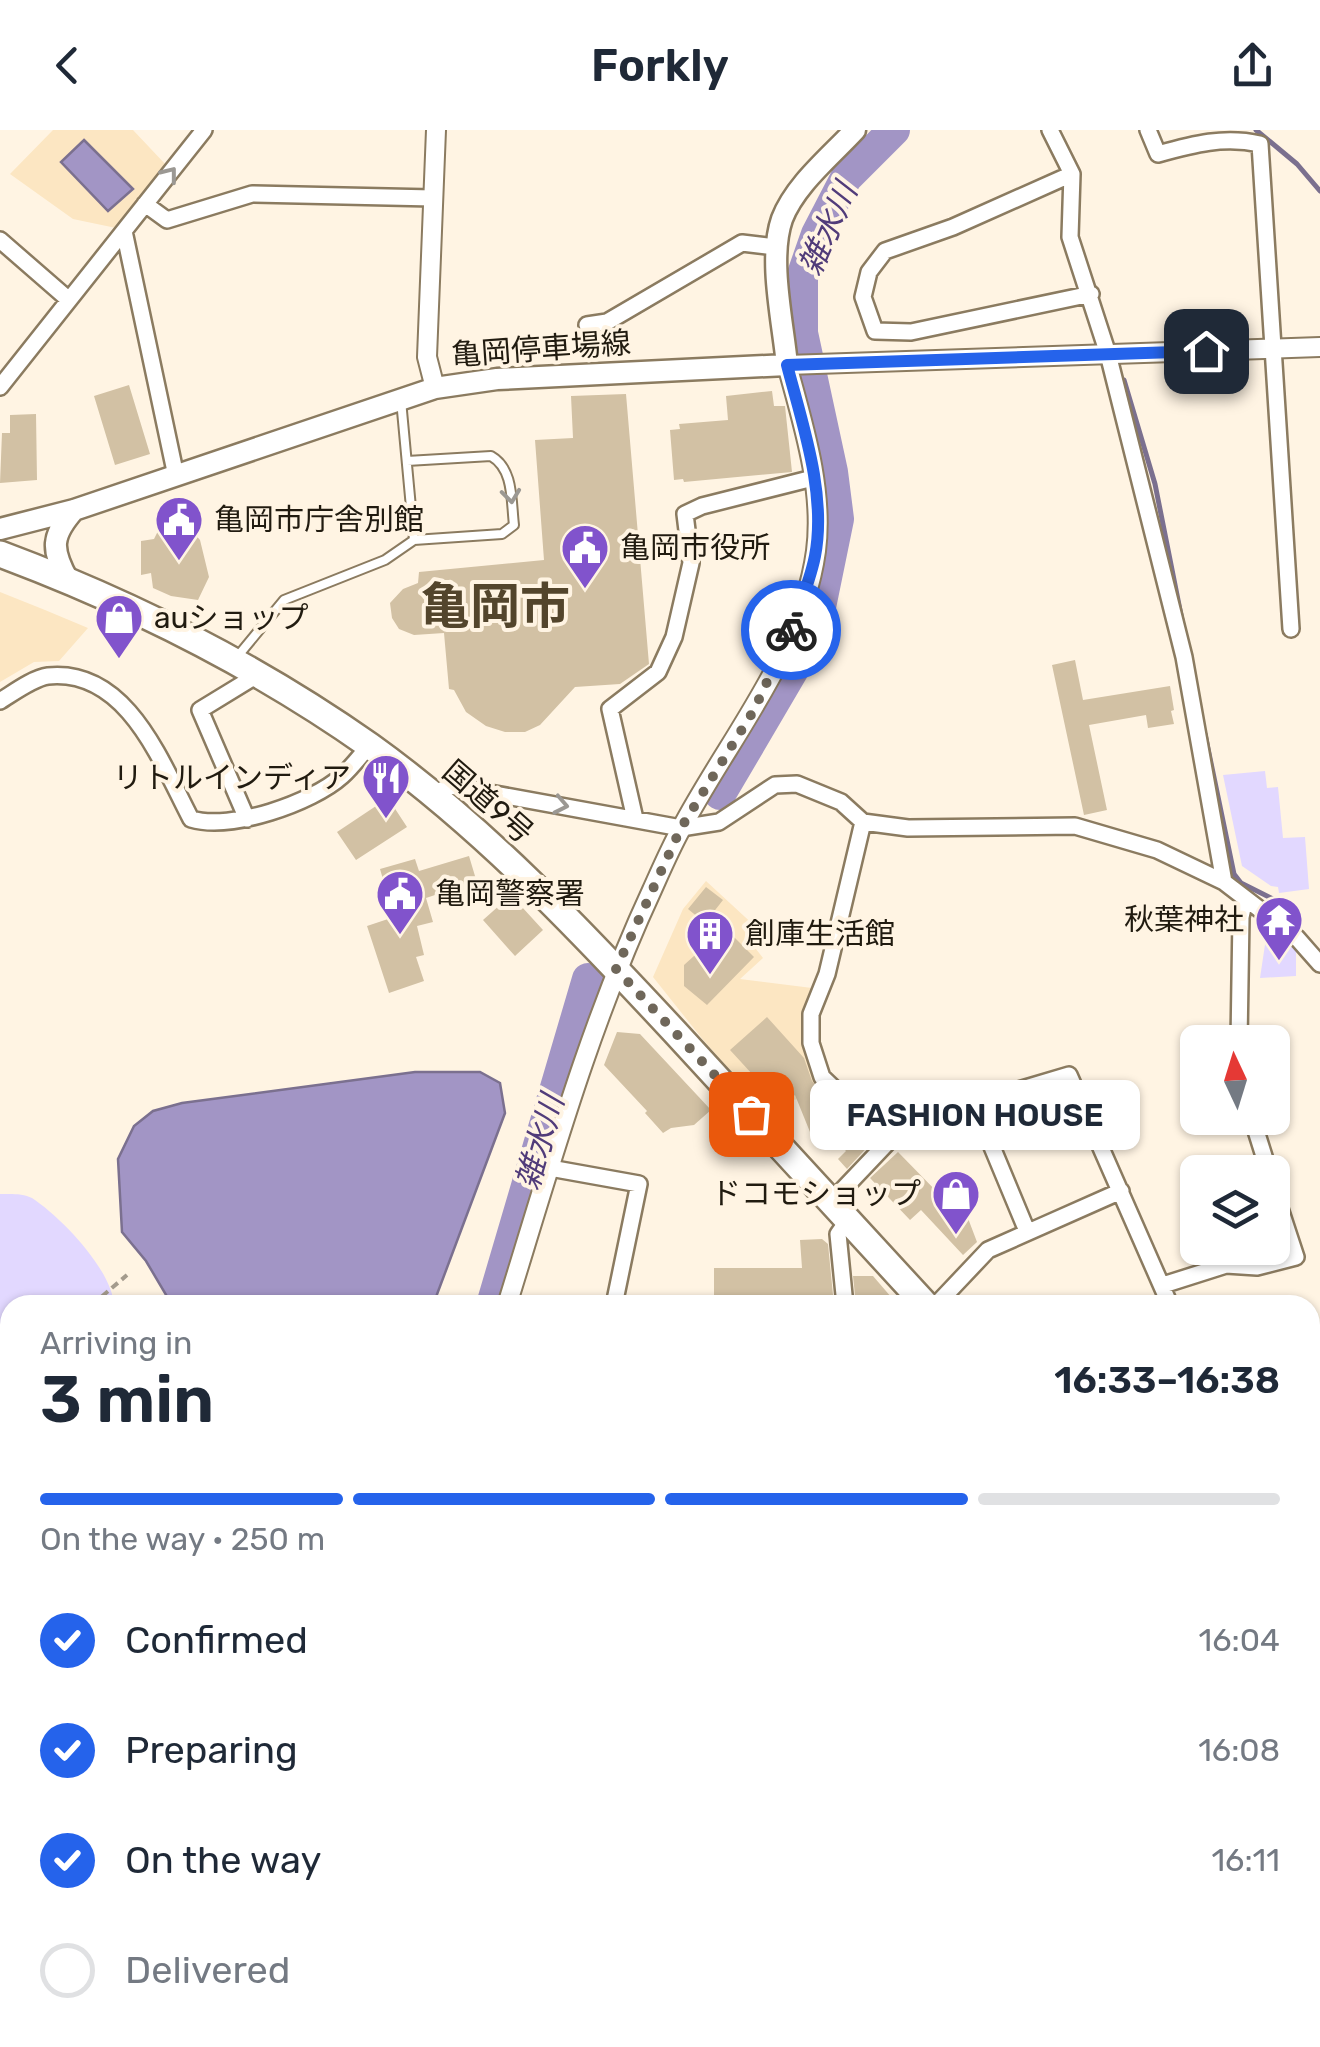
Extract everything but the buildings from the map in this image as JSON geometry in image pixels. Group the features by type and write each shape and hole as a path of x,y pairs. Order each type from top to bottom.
{"highway":[{"name":"国道9号","path":"0,554 155,618 260,674 369,746 432,794 531,884 616,969 917,1295"}],"main road":[{"path":"794,365 775,247 783,217 802,187 855,130"},
{"name":"亀岡停車場線","path":"0,530 74,510 435,388 498,379 794,365"},
{"path":"68,580 58,562 55,545 57,531 74,510"}],"street":[{"path":"0,387 204,130"},
{"path":"435,388 427,358 436,130"},
{"path":"1050,130 1072,174 1070,237 1108,354 1184,657 1224,882"},
{"path":"1148,130 1158,154 1202,142 1236,139 1260,144 1291,629"},
{"path":"1072,174 953,228 885,251 869,272 862,297 875,331 911,332 1091,294"},
{"path":"145,204 167,220 252,194 433,198"},
{"path":"124,231 176,476"},
{"path":"0,240 69,300"},
{"path":"588,325 607,322 742,243 775,247"},
{"path":"510,1295 616,969 681,828 754,710 785,646 816,553 813,478 794,365 1320,347"},
{"path":"635,819 610,710 658,672 674,637 691,564 685,514 702,506 813,478"},
{"path":"247,818 200,710 260,674"},
{"path":"0,701 45,676 91,682 118,698 153,745 191,819 203,822 247,818 311,797 342,777 369,746"},
{"path":"432,794 451,786 681,828 720,822 776,785 798,784 841,802 863,822 908,828 1075,826 1157,850 1224,882 1298,938 1320,964"},
{"path":"863,822 827,974 812,1014 811,1042 822,1076 890,1140"},
{"path":"1239,1025 1241,917 1246,899"},
{"path":"845,1295 838,1234 840,1211 890,1140 1068,1075 1166,1295"},
{"path":"975,1106 1027,1231"},
{"path":"550,1168 639,1184 616,1295"},
{"path":"945,1295 988,1250 1121,1191"},
{"path":"1290,1239 1296,1257 1290,1259"},
{"path":"1163,1286 1226,1265 1265,1265"}],"lane":[{"path":"402,399 414,540"},
{"path":"234,660 284,600 385,560 414,540 502,534 514,525 509,481 501,462 491,456 407,462"}],"path":[{"path":"104,1295 127,1275"}],"shaded area":[{"path":"53,130 133,130 167,166 116,228 73,219 10,174"},
{"path":"84,140 133,189 108,211 61,162"},
{"path":"0,592 88,628 59,661 34,662 0,682"},
{"path":"1265,771 1267,788 1278,787 1283,838 1305,837 1309,889 1279,893 1278,887 1242,866 1223,775"},
{"path":"706,881 769,939 756,949 763,958 740,979 812,988 806,1028 808,1051 824,1093 763,1107 653,977 683,909"},
{"name":"秋葉神社","path":"1266,938 1281,938 1296,950 1296,976 1260,978"},
{"path":"415,1072 480,1072 500,1083 505,1113 437,1295 166,1295 146,1261 122,1232 118,1159 134,1126 153,1111 182,1103"},
{"path":"0,1194 16,1194 28,1196 57,1218 95,1261 112,1295 0,1295"}],"waterway":[{"name":"雑水川","path":"720,794 801,656 820,607 838,519 832,472 802,333 802,277 817,234 846,178 894,130"},
{"path":"1256,130 1297,164 1320,191"},
{"path":"1124,380 1155,484 1182,620"},
{"path":"1205,734 1234,874 1241,883 1275,900"},
{"name":"雑水川","path":"495,1295 588,979"}],"way so far":[{"path":"751,1114 616,969 681,828 754,710 791,630"}],"place":[{"name":"亀岡市庁舎別館","path":"179,562"},
{"name":"亀岡市役所","path":"585,590"},
{"name":"auショップ","path":"119,660"},
{"name":"リトルインディア","path":"386,820"},
{"name":"亀岡警察署","path":"400,936"},
{"name":"秋葉神社","path":"1279,962"},
{"name":"創庫生活館","path":"710,976"},
{"name":"FASHION HOUSE","path":"751,1114"},
{"name":"ドコモショップ","path":"956,1236"}],"district":[{"name":"亀岡市","path":"495,606"}],"route":[{"path":"791,630 816,553 817,516 813,478 787,365 1206,351"}]}
